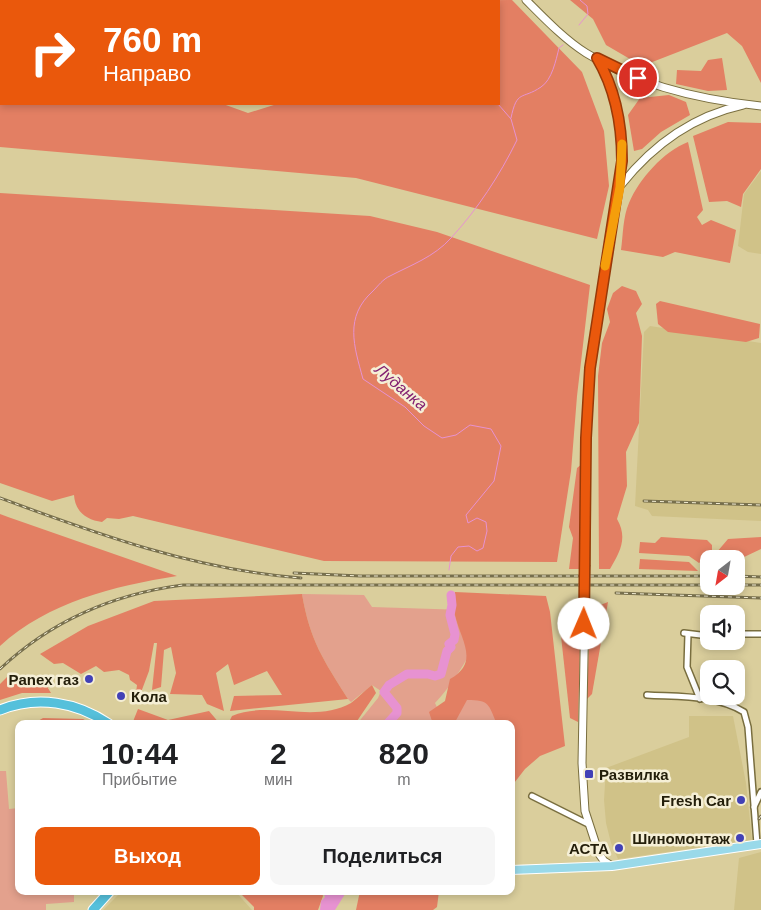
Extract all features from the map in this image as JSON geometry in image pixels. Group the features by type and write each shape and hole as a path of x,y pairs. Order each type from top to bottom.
{"highway":[{"path":"0,710 30,702 47,702 87,711 103,720"},
{"path":"92,910 106,895"}],"main road":[{"path":"515,870 612,866 759,844"}],"street":[{"path":"526,0 585,52 652,84 761,106"},
{"path":"597,58 613,91 622,134 620,187 597,312 590,368 586,438 586,565 582,763 588,824 599,854 604,861 612,866"},
{"path":"620,187 643,160 677,132 717,112 748,104"},
{"path":"648,695 700,699 687,666 686,634 700,635"},
{"path":"745,634 761,634"},
{"path":"734,705 744,712 748,727 754,807 759,844"},
{"path":"754,807 761,792"},
{"path":"532,796 588,824"},
{"path":"590,868 596,862 599,854"}],"shaded area":[{"path":"500,0 512,0 582,72 604,131 609,186 597,239 356,178 0,147 0,105 226,105 248,113 274,105 500,105"},
{"path":"570,0 761,0 761,83 742,46 727,33 642,66 606,45 593,19"},
{"path":"722,58 727,90 708,91 676,84 677,70 701,71 708,60"},
{"path":"669,95 686,102 690,115 661,132 642,149 634,151 628,115 640,98"},
{"path":"728,122 761,123 761,169 743,194 741,207 727,201 709,202 693,136"},
{"path":"688,142 703,210 697,217 702,225 711,220 736,230 730,263 675,252 663,257 621,250 624,220 633,194 661,159"},
{"path":"761,171 761,254 748,252 738,246 744,194"},
{"path":"0,193 370,216 437,232 590,285 577,396 571,471 557,562 324,561 133,516 119,519 107,518 102,522 97,521 87,517 79,510 74,495 52,501 0,483"},
{"path":"622,286 636,291 642,304 636,313 642,336 639,423 626,452 627,486 617,519 622,532 621,545 610,569 599,569 598,376 602,343 610,322 607,309 613,293"},
{"path":"660,301 760,324 759,338 746,342 668,332 658,324 656,304"},
{"path":"650,326 761,343 761,521 652,516 648,510 635,506 644,332"},
{"path":"582,464 581,569 569,569 573,538 569,527 577,468"},
{"path":"0,514 177,576 106,591 60,607 19,631 0,646"},
{"path":"661,537 707,540 712,545 712,550 700,550 699,563 689,556 639,553 640,542 655,543"},
{"path":"761,537 761,549 745,557 745,550 719,550 728,539"},
{"path":"640,559 689,562 698,571 639,569"},
{"path":"455,592 546,596 550,612 565,746 540,756 525,769 515,782 515,720 495,720 487,704 480,701 467,700 456,720 432,720 429,712 445,701 450,679 459,672 466,658 466,650 454,612"},
{"path":"302,594 364,595 372,607 465,610 471,651 446,691 435,703 441,716 468,692 482,686 503,720 360,720 378,698 381,691 372,685 351,702 348,699 331,672 313,637"},
{"path":"302,594 313,637 331,672 348,699 230,711 234,696 282,695 267,671 234,685 228,664 216,673 224,711 207,704 202,695 170,694 176,673 171,647 164,650 161,687 152,690 157,643 154,643 149,671 140,695 136,693 137,685 130,680 129,675 119,670 104,672 96,666 81,674 63,663 54,664 40,654 88,626 154,601"},
{"path":"576,602 581,607 578,722 570,718 560,627 568,605"},
{"path":"608,602 592,694 587,699 590,609"},
{"path":"7,677 43,680 51,693 22,693 0,700 0,684"},
{"path":"372,685 376,693 358,720 230,720 232,716 246,712 276,710 322,712 337,709 351,703"},
{"path":"138,709 168,720 134,720"},
{"path":"209,711 217,720 168,720"},
{"path":"689,716 733,716 746,783 752,840 618,859 611,843 606,823 604,800 606,768 689,737"},
{"path":"43,718 85,720 40,720"},
{"path":"0,771 6,771 9,809 15,808 15,895 74,895 74,902 46,904 46,910 0,910"},
{"path":"761,852 761,910 734,910 739,858"},
{"path":"118,895 239,895 252,910 103,910"},
{"path":"242,895 323,896 318,910 254,910 254,907"},
{"path":"324,895 344,895 335,910 320,910 321,901 325,897"},
{"path":"359,895 438,895 437,907 433,910 356,910"}],"waterway":[{"path":"579,25 588,14 587,6 580,0"},
{"path":"511,118 518,99 535,91 548,80 559,48 563,45"},
{"name":"Луданка","path":"449,570 451,556 458,547 469,546 477,551 483,548 487,531 486,522 477,518 468,523 466,515 494,481 501,446 491,429 470,425 456,435 442,438 424,426 405,407 363,379 355,344 355,322 358,311 364,301 387,277 414,264 444,245 470,216 487,192 517,140 511,119 499,105"},
{"name":"Луданка","path":"391,720 397,713 397,708 384,692 389,685 407,674 435,676 441,674 447,651 451,647 449,644 454,640 455,634 450,615 451,595"}],"railway":[{"path":"0,498 73,525 185,559 262,574 301,578"},
{"path":"644,501 761,505"},
{"path":"294,573 360,576 700,576"},
{"path":"745,576 761,577"},
{"path":"0,669 41,636 85,612 133,595 183,585 700,585"},
{"path":"745,585 761,585"},
{"path":"616,593 761,598"}],"slow traffic":[{"path":"605,266 620,187 622,144"}],"place":[{"name":"Panex газ","path":"89,679"},
{"name":"Кола","path":"121,696"},
{"name":"Развилка","path":"589,774"},
{"name":"Fresh Car","path":"741,800"},
{"name":"Шиномонтаж","path":"740,838"},
{"name":"АСТА","path":"619,848"}],"route":[{"path":"584,624 586,438 590,368 597,312 620,187 622,161 622,134 618,111 613,91 597,58 638,78"}]}
